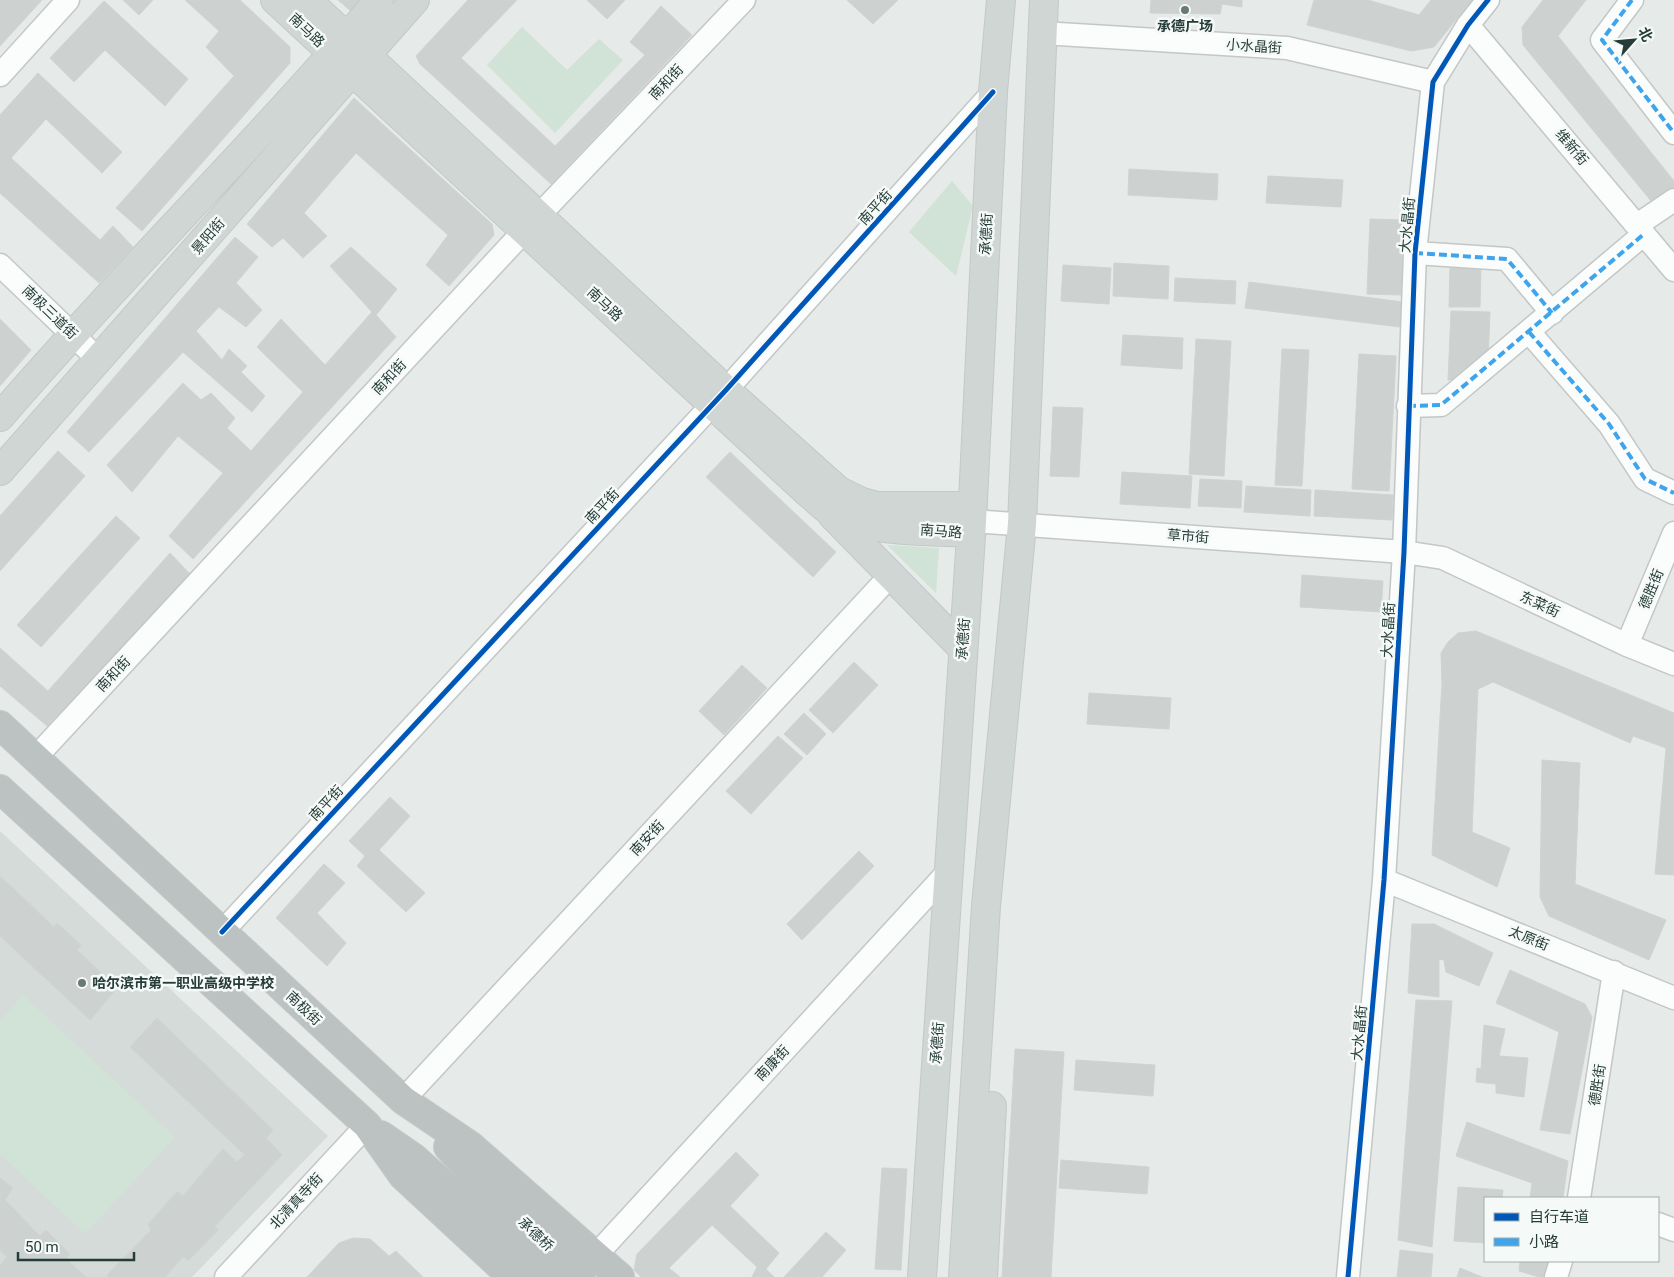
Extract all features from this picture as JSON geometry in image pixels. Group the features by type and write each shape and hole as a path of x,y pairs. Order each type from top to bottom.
{"highway":[{"name":"南极街","path":"0,726 36,757 403,1100 471,1146 588,1266 620,1277"},
{"path":"0,789 366,1125 413,1157 480,1198"},
{"path":"403,1100 480,1198"},
{"path":"366,1125 403,1176 512,1277"},
{"name":"承德桥","path":"480,1198 588,1266"},
{"name":"承德桥","path":"480,1198 547,1277"}],"main road":[{"name":"南马路","path":"275,0 350,54 719,397 819,502 835,515 852,522 878,526 972,520"},
{"name":"南马路","path":"307,0 350,54"},
{"name":"景阳街","path":"0,471 99,360 350,54 379,0"},
{"name":"景阳街","path":"0,417 72,333 350,54 415,0"},
{"name":"承德街","path":"922,1277 962,648 972,520 993,92 1001,0"},
{"path":"963,1277 986,906 1005,688 1022,524 1044,0"},
{"name":"南马路","path":"719,397 839,491 862,502 877,506 972,520"},
{"path":"819,502 962,648"},
{"path":"983,1277 1006,866 1005,688"}],"street":[{"path":"0,75 68,0"},
{"name":"南和街","path":"36,757 532,223 744,0"},
{"name":"大水晶街","path":"1348,1277 1384,880 1404,552 1415,253 1432,82 1468,25 1488,0"},
{"path":"1632,0 1602,40 1674,133"},
{"name":"维新街","path":"1468,25 1674,270"},
{"name":"小水晶街","path":"1042,33 1287,48 1432,82"},
{"name":"南平街","path":"222,932 719,397 993,92"},
{"path":"1408,406 1441,405 1552,313 1674,200"},
{"path":"1415,253 1508,259 1552,313"},
{"name":"南极三道街","path":"0,265 99,360"},
{"path":"1529,332 1609,424 1645,479 1674,493"},
{"name":"草市街","path":"972,520 1404,552"},
{"name":"德胜街","path":"1628,645 1674,533"},
{"name":"东菜街","path":"1404,552 1443,558 1628,645 1674,664"},
{"name":"南安街","path":"403,1100 891,575"},
{"name":"南康街","path":"588,1266 948,872"},
{"name":"太原街","path":"1384,880 1674,998"},
{"name":"德胜街","path":"1585,1196 1614,972"},
{"name":"北清真寺街","path":"226,1277 366,1125"},
{"path":"1659,1224 1674,1230"},
{"path":"1556,1277 1561,1262"}],"shaded area":[{"name":"哈尔滨市第一职业高级中学校","path":"0,831 328,1136 192,1277 0,1277"}],"green space":[{"path":"522,27 567,70 599,39 623,60 555,133 487,65"},
{"path":"952,181 973,206 956,276 909,232"},
{"path":"887,545 939,548 936,593"},
{"path":"23,995 175,1137 85,1234 0,1154 0,1020"}],"building":[{"path":"0,0 42,0 0,46"},
{"path":"123,0 153,0 139,15"},
{"path":"185,0 240,0 290,47 290,63 142,231 116,208 234,76 206,47 219,31"},
{"path":"338,0 363,0 352,12"},
{"path":"468,0 517,0 461,58 555,146 645,55 630,42 661,6 692,35 551,184 420,64 416,56"},
{"path":"587,0 625,0 607,19"},
{"path":"847,0 898,0 873,24"},
{"name":"承德广场","path":"1151,0 1242,0 1242,7 1222,4 1220,14 1150,13"},
{"path":"1314,0 1368,0 1419,15 1431,0 1472,0 1434,47 1411,51 1307,25"},
{"path":"1543,0 1586,0 1558,36 1674,181 1674,192 1656,207 1523,45 1522,27"},
{"path":"104,1 188,79 165,106 105,50 74,82 50,58"},
{"path":"38,73 122,152 102,173 46,119 11,158 100,240 113,226 133,247 99,283 0,193 0,115"},
{"path":"354,98 492,224 494,235 449,286 426,265 448,235 356,153 304,213 327,236 303,258 283,238 272,247 247,224"},
{"path":"1129,169 1218,174 1217,200 1128,195"},
{"path":"1268,176 1343,180 1341,207 1266,203"},
{"path":"1370,219 1403,220 1401,295 1367,294"},
{"path":"235,237 258,257 236,283 262,310 246,327 219,307 196,331 222,360 229,349 247,366 241,372 265,396 252,412 183,352 89,452 67,432"},
{"path":"351,247 397,289 376,315 396,337 193,559 169,536 223,473 178,436 132,492 107,465 183,383 201,400 211,393 235,418 227,428 251,451 303,392 257,347 281,319 325,365 372,312 330,266"},
{"path":"1114,263 1169,266 1168,299 1113,296"},
{"path":"1063,265 1111,268 1109,304 1061,301"},
{"path":"1450,266 1481,266 1480,307 1449,307"},
{"path":"1175,278 1236,281 1235,304 1174,301"},
{"path":"1249,282 1403,302 1400,327 1245,308"},
{"path":"1451,311 1490,312 1488,362 1466,380 1448,380"},
{"path":"0,319 31,350 0,386"},
{"path":"1123,335 1183,338 1182,369 1121,365"},
{"path":"1196,339 1231,341 1224,476 1189,474"},
{"path":"1282,349 1309,350 1302,486 1275,485"},
{"path":"1359,354 1396,356 1389,491 1352,489"},
{"path":"1053,407 1083,408 1079,477 1050,476"},
{"path":"58,451 85,476 0,571 0,516"},
{"path":"730,452 836,552 813,577 706,477"},
{"path":"1122,472 1192,476 1190,508 1120,504"},
{"path":"1200,479 1242,481 1241,508 1198,506"},
{"path":"1246,486 1311,490 1310,516 1244,512"},
{"path":"1315,490 1393,495 1392,520 1314,516"},
{"path":"116,516 140,538 41,647 17,625"},
{"path":"170,553 191,575 47,726 0,686 0,648 48,691"},
{"path":"1302,575 1383,581 1381,612 1300,607"},
{"path":"1476,631 1674,713 1674,875 1655,874 1666,748 1633,736 1630,743 1493,682 1478,689 1472,832 1510,848 1497,887 1432,855 1442,683 1441,653 1448,642 1458,633"},
{"path":"854,662 878,685 833,733 809,710"},
{"path":"742,665 767,688 724,735 699,711"},
{"path":"1089,693 1171,698 1169,729 1087,724"},
{"path":"804,713 826,734 807,755 784,734"},
{"path":"778,736 803,758 751,814 726,791"},
{"path":"1542,760 1580,763 1575,884 1666,920 1649,960 1549,916 1540,897"},
{"path":"390,797 410,816 379,850 425,893 406,912 357,866 365,856 349,841"},
{"path":"859,851 874,866 802,940 787,924"},
{"path":"324,864 345,883 317,913 346,943 327,966 276,918"},
{"path":"0,876 54,927 57,923 81,945 77,950 117,988 90,1020 0,936"},
{"path":"1412,924 1434,924 1493,953 1479,986 1446,972 1444,960 1439,959 1439,997 1408,993"},
{"path":"1510,970 1585,1004 1592,1017 1570,1134 1540,1130 1559,1032 1496,1003"},
{"path":"1416,1000 1452,1001 1432,1247 1398,1240"},
{"path":"157,1018 273,1130 266,1138 282,1155 214,1227 219,1229 189,1260 183,1257 165,1277 108,1277 107,1275 151,1230 148,1224 177,1192 183,1196 223,1149 237,1162 245,1155 130,1047"},
{"path":"1484,1025 1505,1029 1499,1056 1528,1058 1524,1097 1496,1093 1496,1084 1476,1082 1477,1068 1481,1069"},
{"path":"1015,1049 1064,1052 1051,1277 1002,1277"},
{"path":"1076,1060 1155,1065 1153,1096 1074,1090"},
{"path":"1467,1122 1568,1161 1563,1197 1530,1197 1532,1183 1456,1156"},
{"path":"736,1152 759,1175 730,1206 779,1253 766,1269 774,1277 752,1277 757,1267 712,1225 669,1268 680,1277 641,1277 634,1270 637,1254"},
{"path":"1061,1160 1149,1167 1147,1194 1059,1188"},
{"path":"882,1168 907,1169 901,1270 875,1269"},
{"path":"0,1178 13,1188 5,1200 40,1236 46,1230 70,1254 66,1259 86,1277 0,1277 0,1265 7,1257 0,1250"},
{"path":"1458,1187 1503,1190 1502,1197 1484,1197 1484,1243 1454,1241"},
{"path":"826,1232 846,1250 822,1277 784,1277"},
{"path":"353,1238 370,1239 389,1256 396,1251 423,1277 307,1277 339,1243"},
{"path":"1400,1250 1433,1254 1431,1277 1397,1277"},
{"path":"1520,1262 1553,1262 1551,1277 1539,1277 1519,1271"},
{"path":"1460,1268 1482,1277 1457,1277"}],"marked path":[{"path":"1632,0 1602,40 1674,133"},
{"path":"1408,406 1441,405 1644,234"},
{"path":"1415,253 1507,259 1552,313"},
{"path":"1529,332 1609,424 1645,479 1674,493"}],"cycle path":[{"path":"1348,1277 1384,880 1404,552 1415,253 1433,82 1468,25 1488,0"},
{"path":"222,932 726,390 993,92"}],"place":[{"name":"承德广场","path":"1185,10"},
{"name":"哈尔滨市第一职业高级中学校","path":"82,983"}]}
